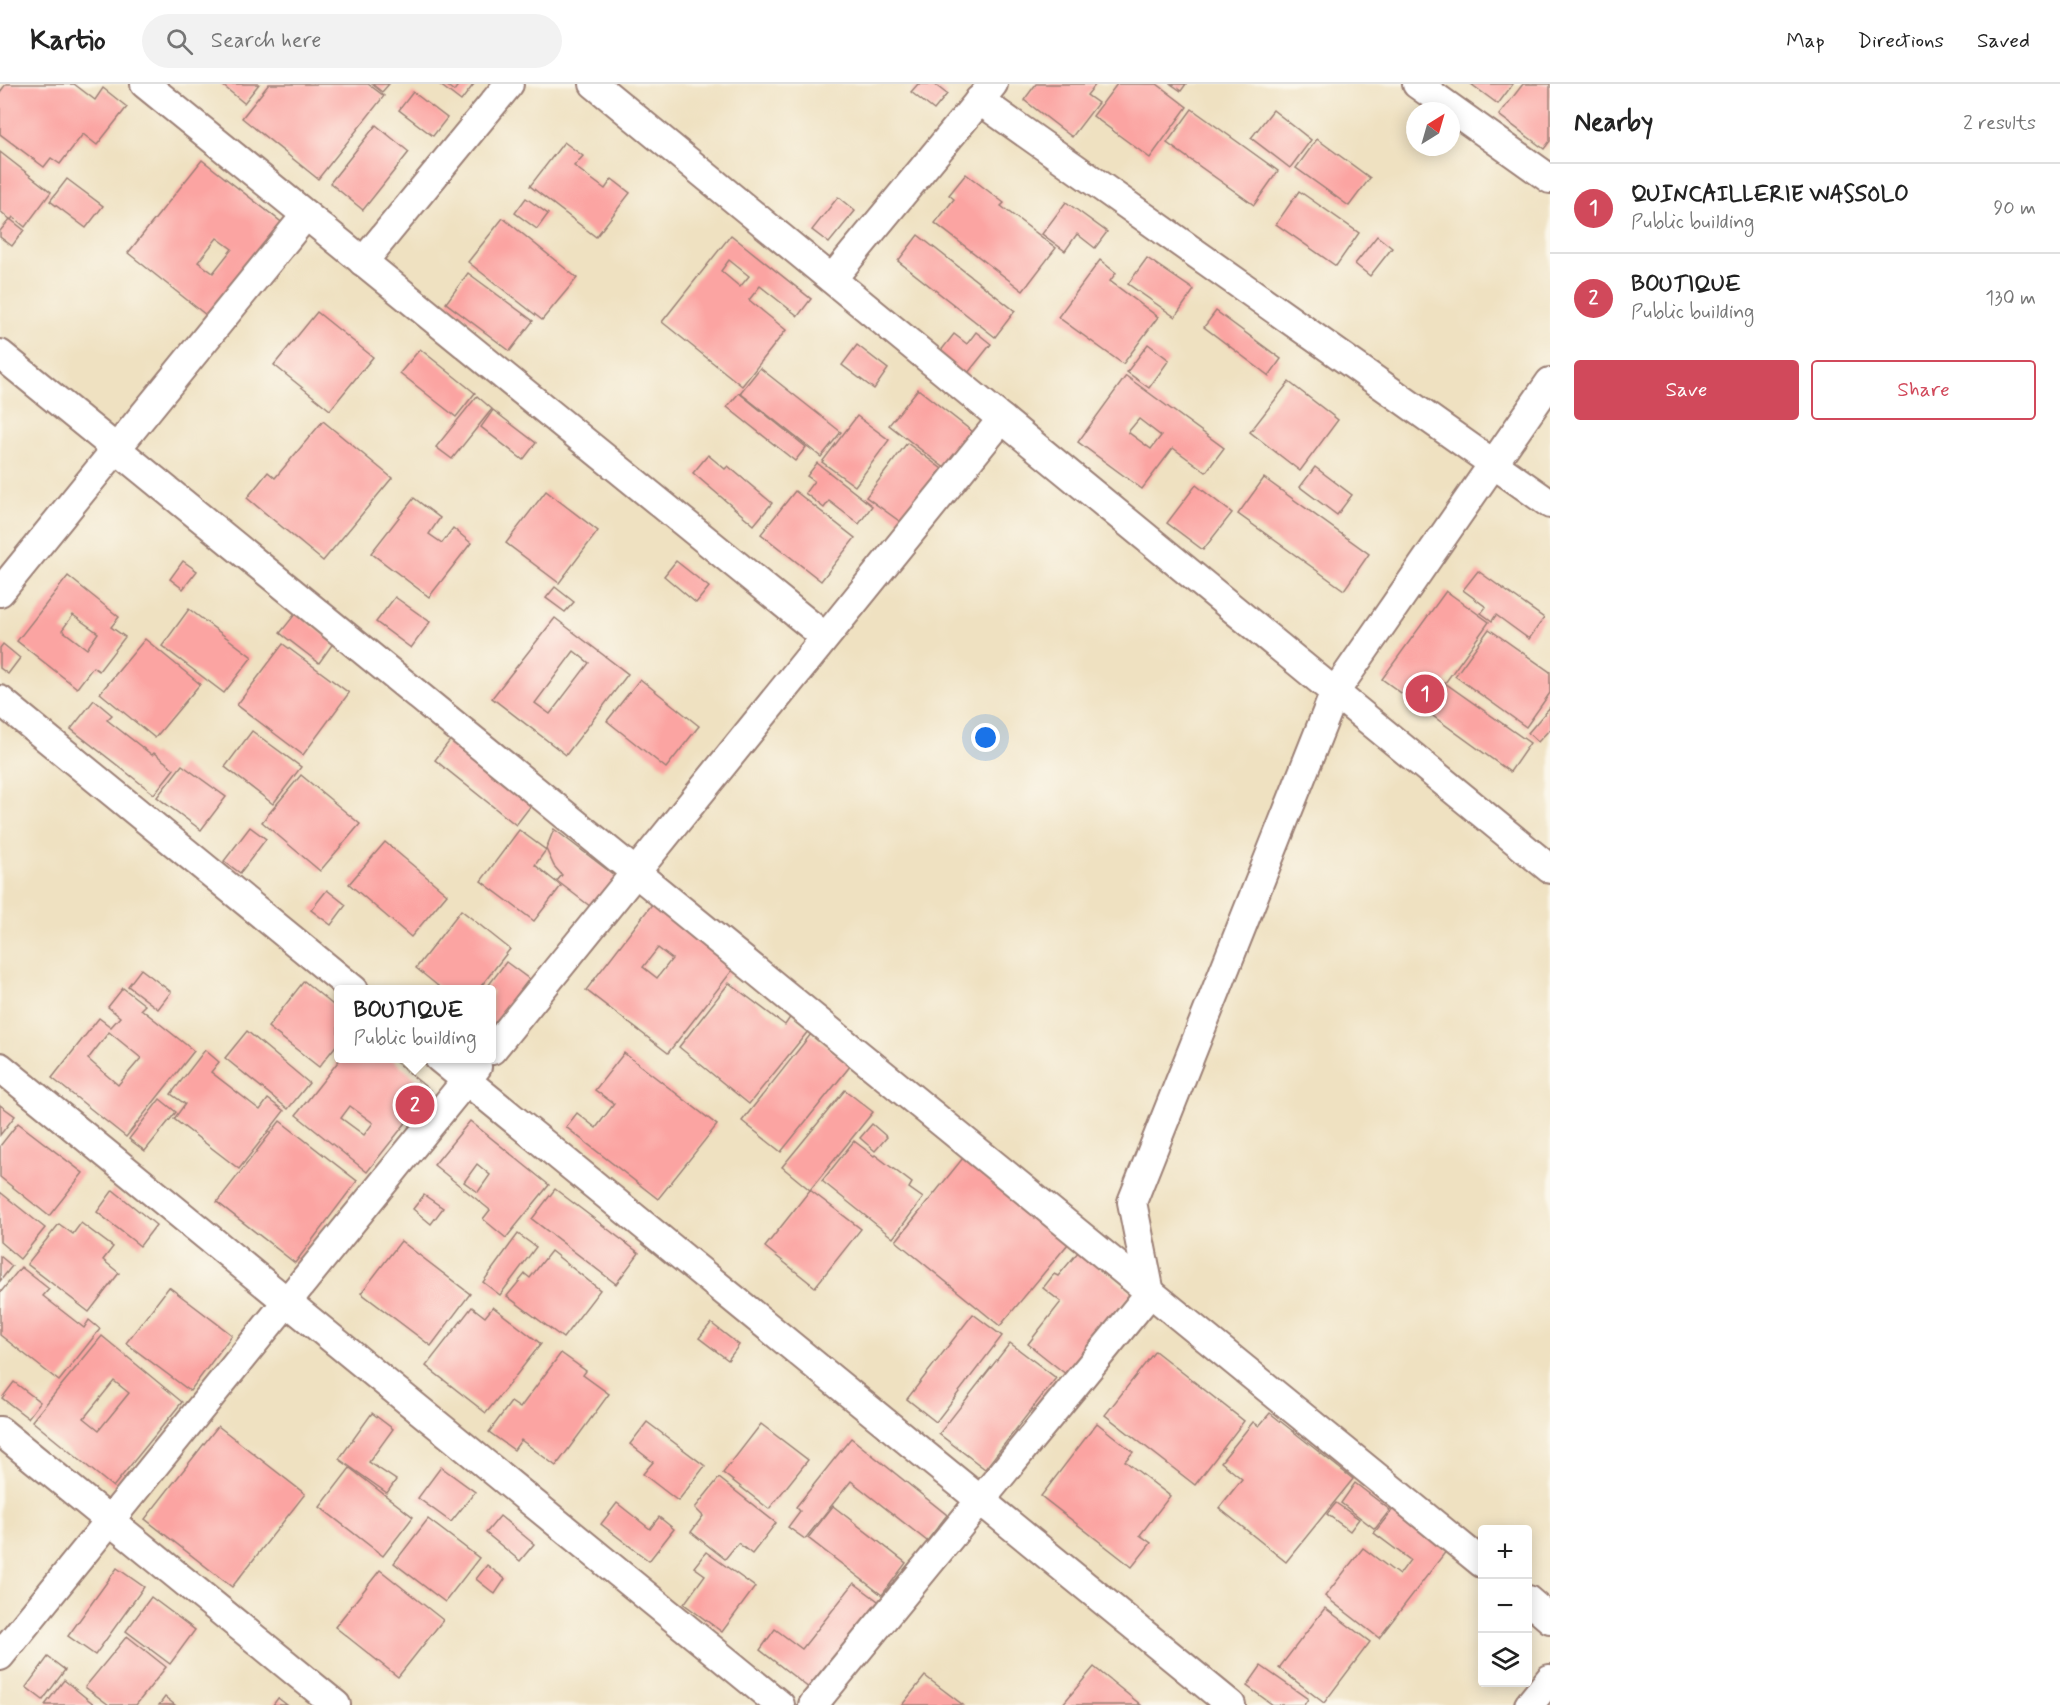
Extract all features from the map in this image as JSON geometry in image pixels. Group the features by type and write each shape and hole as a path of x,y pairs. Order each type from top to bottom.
{"street":[{"path":"145,84 825,637"},
{"path":"363,262 509,84"},
{"path":"594,84 1550,869"},
{"path":"1417,84 1550,179"},
{"path":"832,279 986,92 1550,504"},
{"path":"0,592 306,215"},
{"path":"0,354 1478,1560"},
{"path":"1150,1293 1132,1202 1335,692 1550,382"},
{"path":"496,1045 1002,419"},
{"path":"0,700 348,985"},
{"path":"444,1063 1231,1705"},
{"path":"0,1656 481,1063"},
{"path":"0,1067 780,1705"},
{"path":"813,1705 1150,1293"},
{"path":"0,1431 336,1705"},
{"path":"1532,1604 1550,1618"},
{"path":"1528,1705 1550,1679"}],"building":[{"path":"6,84 74,84 95,100 103,88 127,107 97,145 83,134 60,164 51,158 44,167 0,134 0,92"},
{"path":"221,84 259,84 244,103"},
{"path":"269,84 368,84 384,96 318,179 242,118"},
{"path":"372,84 389,84 382,92"},
{"path":"439,84 445,84 454,91 459,84 474,84 461,101"},
{"path":"918,84 934,84 947,94 934,110 911,92"},
{"path":"1036,84 1096,84 1087,95 1098,103 1072,137 1024,100"},
{"path":"1117,84 1157,84 1187,107 1150,158 1093,116"},
{"path":"1171,84 1186,84 1181,91"},
{"path":"1471,84 1513,84 1498,104"},
{"path":"1523,84 1550,84 1550,141 1544,149 1499,115"},
{"path":"413,92 447,118 433,136 399,110"},
{"path":"1192,109 1278,171 1254,205 1167,143"},
{"path":"1273,110 1311,140 1290,168 1251,138"},
{"path":"376,125 409,152 363,210 330,183"},
{"path":"1317,139 1370,178 1349,206 1296,168"},
{"path":"564,142 583,156 574,166 605,189 612,179 630,193 596,237 530,186"},
{"path":"0,152 51,192 25,227 13,217 11,220 0,211"},
{"path":"202,160 285,225 211,319 128,253","holes":["217,238 232,249 213,273 198,262"]},
{"path":"966,174 1004,203 1001,206 1056,248 1023,291 935,223 954,199 949,195"},
{"path":"67,179 103,206 86,228 50,201"},
{"path":"1299,191 1359,233 1336,266 1276,224"},
{"path":"838,197 855,211 829,243 812,230"},
{"path":"526,198 548,214 537,229 515,213"},
{"path":"1066,202 1107,232 1095,248 1077,234 1065,251 1042,234"},
{"path":"503,218 577,278 542,320 468,262"},
{"path":"10,219 24,230 12,246 0,237 0,231"},
{"path":"731,235 811,299 798,316 760,286 749,300 786,330 742,386 662,322","holes":["729,260 749,276 740,287 721,271"]},
{"path":"918,235 1015,311 995,337 898,261"},
{"path":"1377,236 1392,248 1370,276 1355,264"},
{"path":"1147,258 1194,290 1175,317 1128,284"},
{"path":"1100,260 1116,273 1110,281 1158,317 1123,364 1058,317"},
{"path":"468,273 533,321 510,351 446,303"},
{"path":"1216,311 1281,359 1269,376 1204,327"},
{"path":"317,312 373,357 330,410 274,365"},
{"path":"976,332 991,344 964,378 936,357 954,334 967,344"},
{"path":"1148,344 1169,360 1149,388 1127,372"},
{"path":"857,345 888,369 874,389 842,365"},
{"path":"420,349 475,393 456,417 400,373"},
{"path":"760,368 841,432 821,457 740,393"},
{"path":"1126,376 1224,448 1206,472 1173,448 1142,489 1078,442","holes":["1139,419 1161,436 1151,449 1128,432"]},
{"path":"1289,382 1338,420 1300,471 1250,432"},
{"path":"918,389 974,433 946,469 889,425"},
{"path":"739,393 806,447 795,461 727,407"},
{"path":"477,396 492,409 452,459 436,447"},
{"path":"493,410 536,443 523,460 481,427"},
{"path":"857,416 889,440 855,486 822,462"},
{"path":"323,421 392,478 323,561 247,498 268,472 275,478"},
{"path":"907,443 942,469 902,523 866,497"},
{"path":"708,455 725,469 728,466 772,503 754,525 693,473"},
{"path":"817,463 872,506 859,524 829,501 824,508 805,493 814,481 807,476"},
{"path":"1315,467 1352,495 1337,515 1300,487"},
{"path":"1264,478 1369,554 1344,590 1238,514"},
{"path":"1196,485 1232,513 1203,550 1167,523"},
{"path":"546,491 598,531 559,583 506,543"},
{"path":"795,491 855,538 821,581 761,534"},
{"path":"414,498 440,518 429,534 442,543 453,528 471,543 429,597 371,553"},
{"path":"183,561 197,571 183,589 170,579"},
{"path":"676,561 709,587 696,603 664,576"},
{"path":"1478,571 1544,618 1529,639 1496,615 1492,621 1481,613 1486,607 1463,590"},
{"path":"68,576 119,617 111,627 125,637 99,671 93,667 77,688 17,641","holes":["73,615 98,633 87,649 62,630"]},
{"path":"555,587 574,602 565,612 546,598"},
{"path":"1446,591 1489,622 1445,683 1530,743 1510,772 1382,679"},
{"path":"395,597 430,622 411,648 376,622"},
{"path":"189,609 252,657 224,693 162,646"},
{"path":"296,613 334,642 319,663 280,633"},
{"path":"555,618 628,674 566,755 492,698","holes":["574,651 589,663 550,714 535,703"]},
{"path":"1489,629 1550,672 1550,693 1526,727 1455,676"},
{"path":"145,639 200,684 155,738 100,693"},
{"path":"3,644 20,658 8,674 0,668 0,648"},
{"path":"283,644 349,693 303,755 237,705"},
{"path":"640,679 699,726 666,768 607,721"},
{"path":"94,700 112,715 107,720 174,769 154,794 71,729"},
{"path":"1550,707 1550,729 1538,742 1528,733"},
{"path":"252,731 301,767 273,804 225,767"},
{"path":"451,739 533,803 516,825 435,760"},
{"path":"182,765 226,797 201,830 157,797"},
{"path":"301,775 360,824 320,871 262,822"},
{"path":"250,827 266,839 240,873 224,861"},
{"path":"554,829 623,882 599,913 557,881 562,875 554,866 546,849"},
{"path":"519,830 546,850 535,865 561,886 534,921 481,881"},
{"path":"385,842 447,894 411,937 349,884"},
{"path":"327,890 346,905 331,925 311,910"},
{"path":"653,903 735,967 668,1053 586,990","holes":["658,948 672,959 657,978 643,967"]},
{"path":"461,910 510,949 482,985 437,985 416,968"},
{"path":"506,962 529,979 496,1023 496,985 489,985"},
{"path":"141,969 171,992 158,1009 128,986"},
{"path":"304,981 334,1006 334,1048 319,1067 268,1027"},
{"path":"729,983 785,1025 791,1016 809,1030 749,1104 679,1047"},
{"path":"123,988 145,1005 141,1009 194,1051 126,1137 52,1078 99,1018 111,1027 120,1017 108,1007","holes":["109,1032 141,1058 118,1085 88,1059"]},
{"path":"247,1031 309,1083 288,1109 225,1058"},
{"path":"811,1034 851,1065 781,1152 742,1121"},
{"path":"205,1050 219,1062 211,1072 260,1110 268,1099 284,1111 239,1169 174,1119 185,1104 171,1094"},
{"path":"624,1053 717,1125 658,1199 566,1127 577,1113 596,1128 614,1104 595,1090"},
{"path":"337,1063 397,1063 431,1091 367,1172 296,1115","holes":["350,1106 373,1123 364,1135 341,1118"]},
{"path":"845,1090 873,1112 810,1190 782,1167"},
{"path":"160,1099 176,1112 145,1151 129,1139"},
{"path":"0,1105 15,1116 0,1135"},
{"path":"280,1121 357,1181 295,1263 217,1202"},
{"path":"470,1121 549,1185 506,1238 483,1219 490,1210 434,1165","holes":["477,1164 490,1175 478,1192 464,1182"]},
{"path":"18,1123 83,1173 49,1216 0,1177 0,1146"},
{"path":"872,1124 887,1137 875,1151 860,1138"},
{"path":"854,1141 912,1183 909,1188 923,1198 893,1238 822,1181"},
{"path":"963,1158 1068,1244 1000,1326 896,1241"},
{"path":"555,1189 639,1253 616,1284 532,1219"},
{"path":"113,1190 156,1225 140,1246 97,1212"},
{"path":"810,1190 861,1229 815,1287 765,1247"},
{"path":"0,1192 45,1228 20,1259 0,1242"},
{"path":"424,1195 443,1208 431,1224 413,1209"},
{"path":"81,1223 113,1247 103,1260 119,1273 89,1312 27,1264 59,1224 73,1234"},
{"path":"518,1234 536,1247 500,1295 483,1282"},
{"path":"401,1241 470,1294 431,1346 361,1293"},
{"path":"551,1251 600,1290 563,1338 507,1296 525,1274 530,1278"},
{"path":"1079,1251 1132,1293 1067,1375 1028,1344 1061,1302 1043,1288 1054,1274 1058,1276"},
{"path":"0,1256 12,1266 0,1281"},
{"path":"21,1267 49,1289 43,1296 84,1328 89,1320 100,1329 59,1381 0,1335 0,1293"},
{"path":"169,1287 232,1335 190,1391 126,1343"},
{"path":"472,1307 485,1317 493,1307 541,1344 486,1413 426,1366"},
{"path":"973,1314 1002,1336 936,1422 907,1399"},
{"path":"711,1323 739,1345 728,1360 699,1338"},
{"path":"102,1336 182,1402 113,1487 32,1421","holes":["114,1381 129,1393 99,1430 84,1418"]},
{"path":"1010,1343 1056,1378 985,1469 939,1434"},
{"path":"1155,1351 1244,1421 1195,1485 1105,1415"},
{"path":"561,1353 586,1371 583,1375 609,1394 556,1466 521,1440 514,1450 489,1432 511,1402 520,1408"},
{"path":"14,1382 40,1402 28,1418 2,1398"},
{"path":"372,1413 393,1429 369,1462 396,1480 387,1493 339,1459"},
{"path":"1270,1413 1353,1479 1286,1562 1219,1508 1242,1479 1221,1462 1253,1422 1259,1426"},
{"path":"647,1422 705,1466 678,1501 643,1474 653,1462 630,1444"},
{"path":"1097,1423 1133,1452 1125,1461 1170,1496 1140,1535 1151,1543 1132,1567 1041,1496"},
{"path":"761,1424 808,1460 769,1509 723,1473"},
{"path":"218,1426 305,1494 232,1587 145,1519"},
{"path":"851,1438 947,1515 927,1541 851,1481 805,1539 788,1527 800,1511 796,1507"},
{"path":"441,1467 475,1492 451,1522 418,1498"},
{"path":"350,1468 413,1517 383,1556 320,1507"},
{"path":"719,1478 776,1523 752,1554 738,1543 725,1559 691,1532 703,1516 695,1508"},
{"path":"1355,1483 1390,1510 1375,1529 1341,1503"},
{"path":"617,1503 650,1529 659,1517 674,1529 649,1561 601,1524"},
{"path":"1336,1503 1359,1519 1350,1531 1327,1514"},
{"path":"833,1506 906,1563 882,1595 808,1538"},
{"path":"1394,1508 1447,1550 1379,1638 1325,1596 1363,1548 1399,1575 1410,1560 1374,1533"},
{"path":"500,1516 534,1544 520,1561 486,1533"},
{"path":"428,1519 479,1558 445,1602 394,1563"},
{"path":"706,1552 755,1587 722,1632 684,1604 705,1575 694,1567"},
{"path":"487,1565 505,1579 495,1594 476,1579"},
{"path":"117,1568 144,1587 95,1655 68,1636"},
{"path":"380,1570 443,1620 398,1677 335,1627"},
{"path":"854,1583 882,1604 814,1692 760,1650 775,1629 802,1649"},
{"path":"151,1597 195,1630 170,1664 126,1631"},
{"path":"1325,1608 1370,1642 1324,1703 1279,1668"},
{"path":"127,1636 166,1667 136,1705 109,1705 85,1687"},
{"path":"48,1657 65,1670 43,1700 26,1687"},
{"path":"1261,1666 1308,1699 1304,1705 1273,1705 1247,1686"},
{"path":"1094,1667 1141,1705 1062,1705"},
{"path":"925,1676 963,1705 902,1705"},
{"path":"64,1680 95,1705 45,1705"},
{"path":"165,1697 175,1705 159,1705"},
{"path":"278,1698 287,1705 273,1705"}],"place":[{"name":"QUINCAILLERIE WASSOLO","path":"1425,694"},
{"name":"BOUTIQUE","path":"415,1105"}]}
